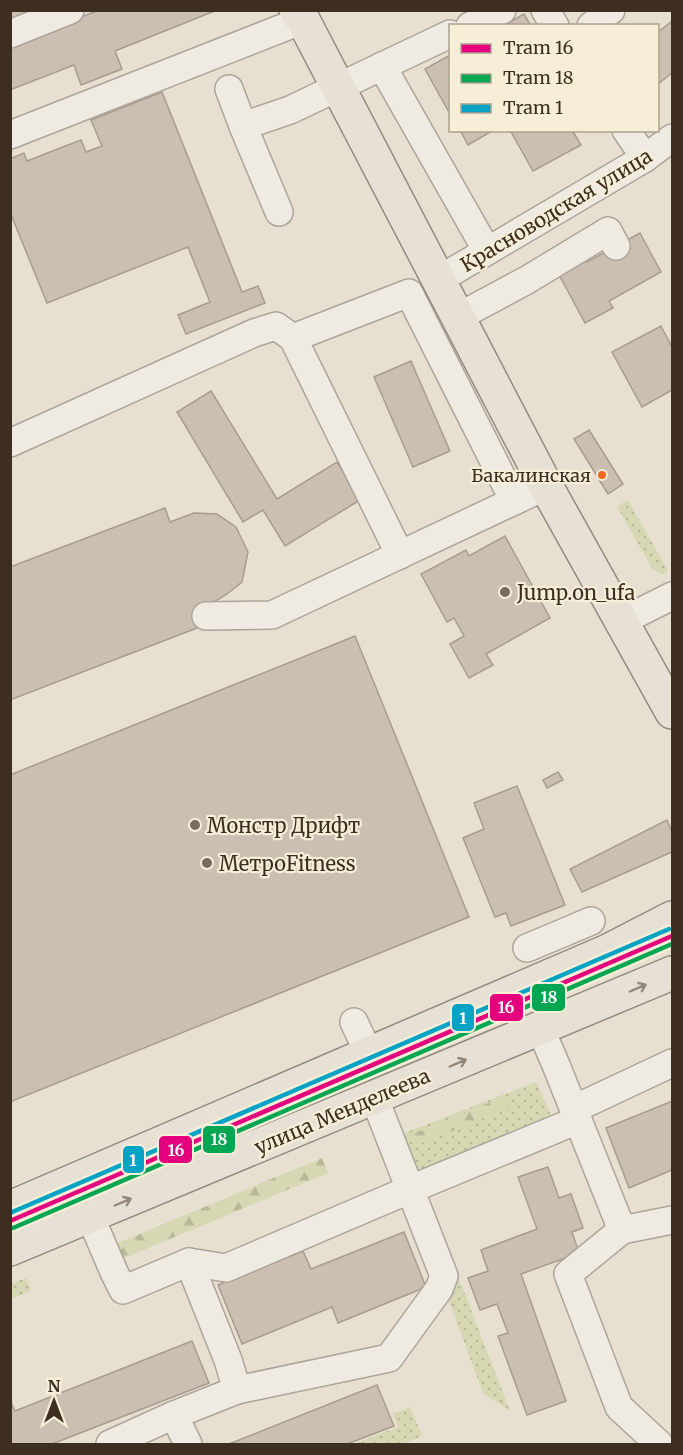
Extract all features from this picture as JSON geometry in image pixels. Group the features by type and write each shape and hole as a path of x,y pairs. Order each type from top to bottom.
{"main road":[{"path":"285,18 338,87 546,486 672,712"},
{"path":"10,1208 608,951 672,918"},
{"name":"улица Менделеева","path":"10,1249 672,973"}],"street":[{"path":"10,34 70,10"},
{"path":"474,24 502,10"},
{"path":"545,10 554,24"},
{"path":"594,24 611,10"},
{"path":"10,135 285,18"},
{"path":"243,126 290,110 449,34"},
{"path":"382,66 487,251"},
{"path":"229,89 279,212"},
{"path":"627,132 645,158"},
{"name":"Красноводская улица","path":"438,280 645,158 672,138"},
{"path":"458,317 527,280 608,231 616,246"},
{"path":"293,338 409,293 514,501"},
{"path":"10,443 254,333 276,326 293,338 400,555"},
{"path":"206,616 272,615 546,486"},
{"path":"622,621 672,596"},
{"path":"527,948 591,921"},
{"path":"354,1022 369,1054"},
{"path":"540,1028 622,1230"},
{"path":"90,1216 123,1290 189,1262 226,1269 576,1115 672,1063"},
{"path":"110,1444 237,1390 389,1358 439,1290 444,1276 374,1097"},
{"path":"660,1444 620,1407 568,1275 622,1230 672,1220"},
{"path":"189,1262 228,1360 237,1390"},
{"path":"174,1415 188,1444"}],"green space":[{"path":"628,500 668,571 663,574 653,570 617,506"},
{"path":"536,1082 555,1124 422,1181 402,1134"},
{"path":"503,1097 508,1108 418,1145 412,1134"},
{"path":"322,1158 328,1173 117,1261 111,1246"},
{"path":"458,1276 510,1411 483,1393 447,1296"},
{"path":"26,1278 31,1291 11,1299 11,1284"},
{"path":"410,1407 422,1436 403,1444 353,1444 398,1427 393,1414"}],"building":[{"path":"10,10 49,10 10,25"},
{"path":"99,10 217,10 115,51 122,69 81,85 74,65 10,90 10,45"},
{"path":"524,14 530,24 506,24"},
{"path":"672,21 672,73 659,83 659,31"},
{"path":"449,56 449,112 425,69"},
{"path":"162,92 242,292 258,286 265,303 186,334 178,315 210,302 188,247 47,303 12,217 10,217 10,159 24,153 27,161 81,140 86,152 102,146 91,120"},
{"path":"461,132 491,132 468,145"},
{"path":"511,132 573,132 581,145 533,171"},
{"path":"640,233 661,272 609,301 613,308 585,323 556,269 583,254 587,262"},
{"path":"661,326 672,347 672,390 642,407 612,352"},
{"path":"411,361 450,451 413,467 374,377"},
{"path":"211,391 277,499 337,462 360,500 285,546 263,510 243,522 177,412"},
{"path":"589,430 623,484 608,494 574,439"},
{"path":"165,508 170,522 194,513 217,514 236,527 248,552 242,582 204,608 210,623 10,700 10,567"},
{"path":"505,536 550,618 486,654 493,665 469,678 450,644 464,636 454,618 447,622 421,574 466,550 469,556"},
{"path":"355,636 469,917 10,1102 10,775"},
{"path":"558,772 563,780 547,788 543,780"},
{"path":"517,786 565,905 511,926 506,913 495,917 463,838 484,829 474,803"},
{"path":"667,820 672,832 672,852 582,892 570,869"},
{"path":"672,1101 672,1170 629,1188 606,1128"},
{"path":"548,1167 559,1198 571,1194 583,1228 572,1232 579,1253 521,1274 566,1401 527,1415 498,1336 508,1333 497,1304 480,1310 468,1278 488,1271 481,1250 537,1229 518,1177"},
{"path":"404,1232 426,1287 338,1323 332,1307 242,1344 218,1285 303,1251 311,1269"},
{"path":"192,1341 209,1383 52,1444 10,1444 10,1400 15,1411"},
{"path":"377,1385 394,1426 347,1444 229,1444"}],"tram line":[{"name":"1","path":"10,1213 669,929"},
{"name":"16","path":"10,1221 672,936"},
{"name":"18","path":"13,1228 672,944"}],"place":[{"name":"Бакалинская","path":"602,475"},
{"name":"Jump.on_ufa","path":"505,592"},
{"name":"Монстр Дрифт","path":"195,825"},
{"name":"МетроFitness","path":"207,863"}]}
